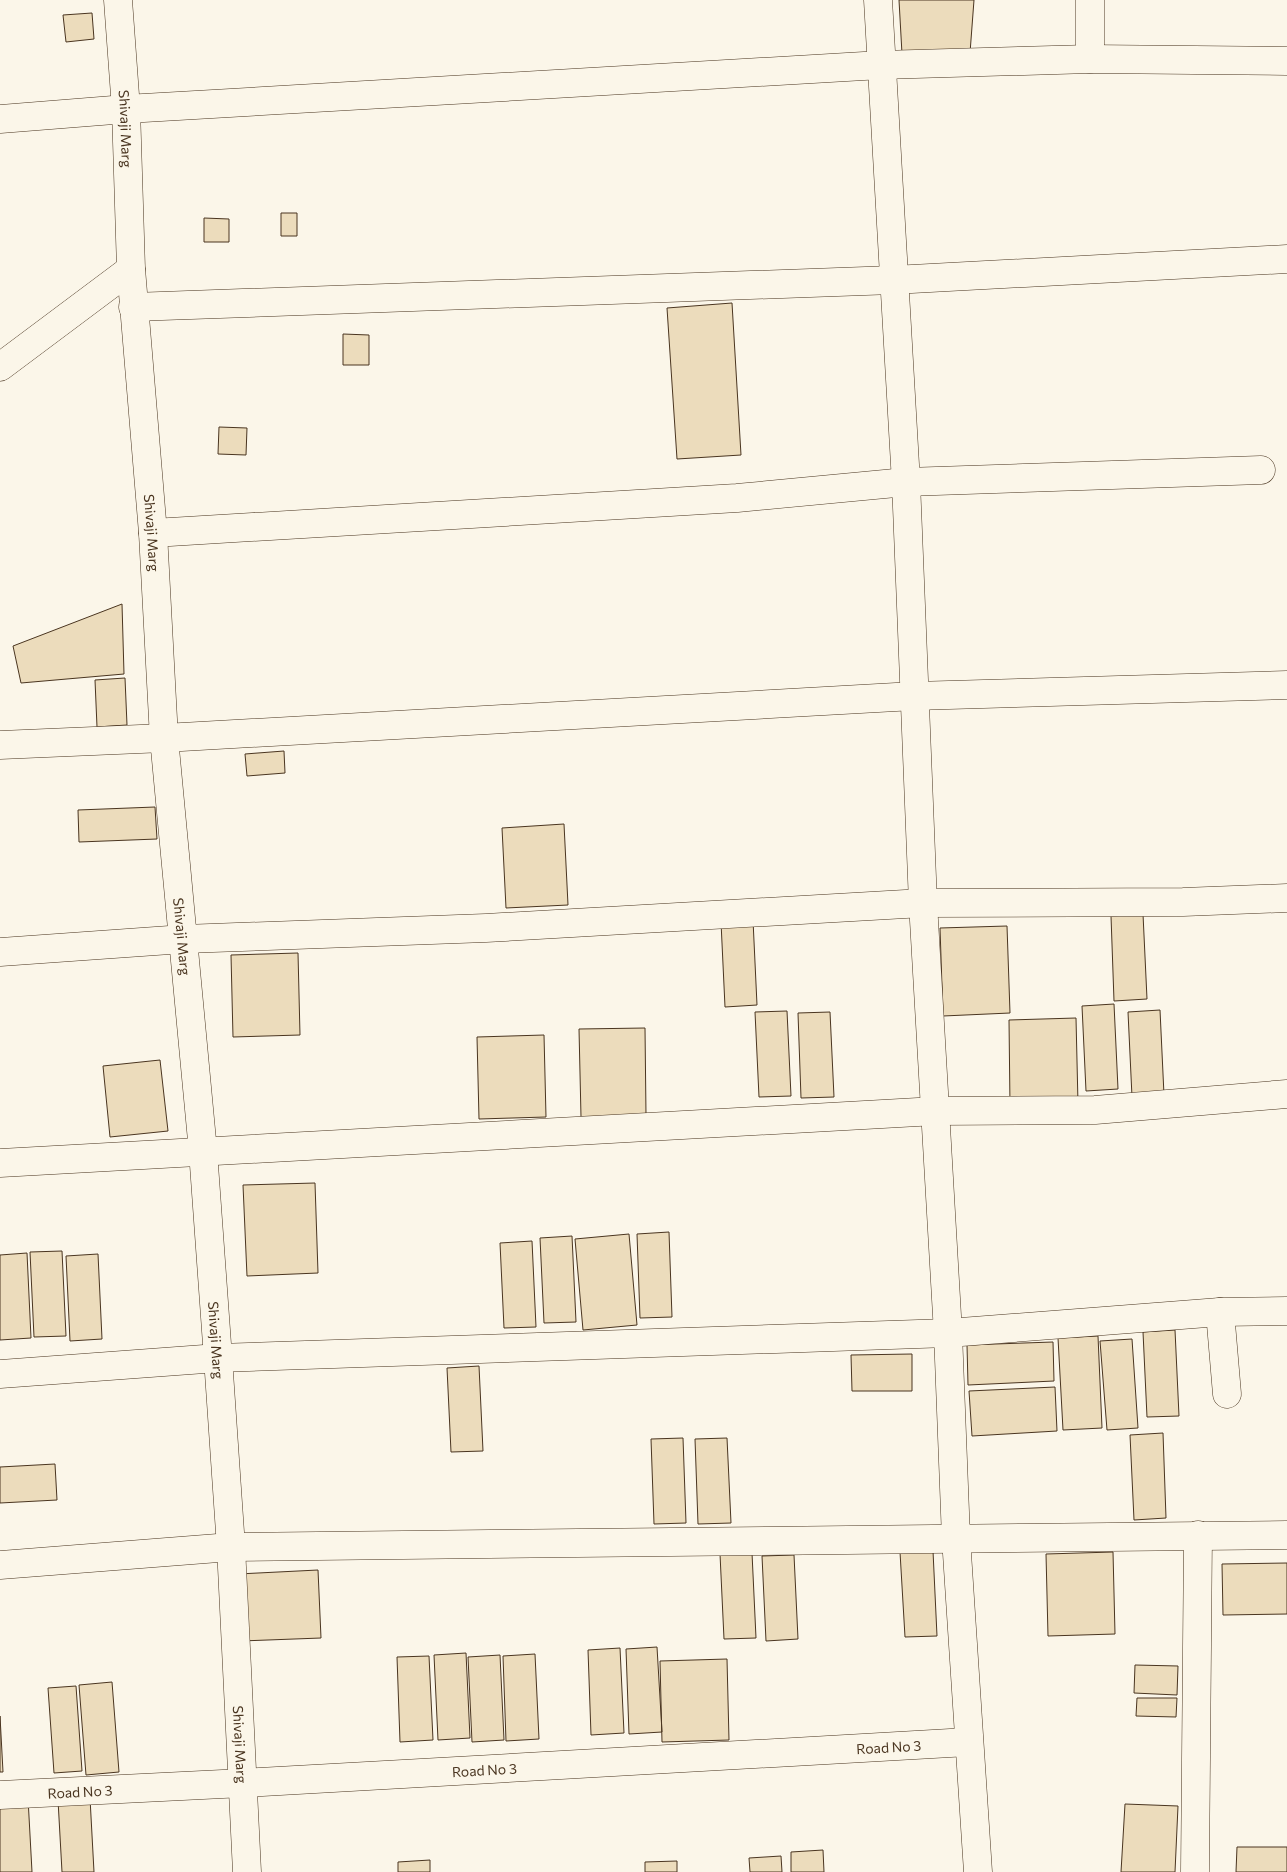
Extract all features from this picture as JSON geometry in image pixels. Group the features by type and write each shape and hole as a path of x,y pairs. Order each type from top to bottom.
{"street":[{"name":"Shivaji Marg","path":"118,0 126,109 133,307 153,533 164,738 204,1151 231,1547 247,1872"},
{"path":"878,0 906,482 923,903 948,1333 956,1538 978,1872"},
{"path":"1090,0 1090,59"},
{"path":"0,119 126,109 881,65 1090,59 1287,61"},
{"path":"133,307 893,280 1287,260"},
{"path":"0,367 131,269"},
{"path":"153,533 737,498 906,482 1261,470"},
{"path":"0,745 164,738 914,696 1287,685"},
{"path":"0,952 184,939 486,928 923,903 1183,902 1287,898"},
{"path":"0,1163 936,1111 1095,1110 1287,1094"},
{"path":"0,1374 218,1358 948,1333 1220,1312 1287,1311"},
{"path":"1220,1312 1228,1394"},
{"path":"1195,1872 1198,1535"},
{"path":"0,1565 231,1547 1287,1535"},
{"name":"Road No 3","path":"0,1795 243,1784 968,1742"}],"building":[{"path":"899,0 974,0 970,53 902,54"},
{"path":"92,13 94,39 66,42 63,15"},
{"path":"281,213 297,213 297,236 281,236"},
{"path":"204,218 229,219 229,242 204,242"},
{"path":"732,303 741,455 677,459 667,308"},
{"path":"343,334 369,335 369,365 343,365"},
{"path":"219,427 247,428 246,455 218,454"},
{"path":"122,604 124,674 21,683 13,646"},
{"path":"125,678 127,725 97,727 95,680"},
{"path":"284,751 285,773 247,776 245,754"},
{"path":"155,807 157,839 79,842 78,810"},
{"path":"564,824 568,905 506,908 502,828"},
{"path":"1143,914 1147,999 1114,1001 1111,916"},
{"path":"753,920 757,1005 725,1007 721,922"},
{"path":"1007,926 1010,1013 943,1016 940,928"},
{"path":"298,953 300,1035 233,1037 231,955"},
{"path":"1114,1004 1118,1089 1086,1091 1082,1006"},
{"path":"1160,1010 1164,1095 1132,1097 1128,1012"},
{"path":"787,1011 791,1096 759,1097 755,1012"},
{"path":"830,1012 834,1097 801,1098 798,1013"},
{"path":"1076,1018 1078,1104 1010,1106 1009,1020"},
{"path":"645,1028 646,1115 581,1117 579,1029"},
{"path":"544,1035 546,1117 479,1119 477,1037"},
{"path":"160,1060 168,1131 110,1137 103,1066"},
{"path":"315,1183 318,1273 247,1276 243,1185"},
{"path":"669,1232 672,1317 640,1318 637,1234"},
{"path":"629,1234 637,1325 583,1330 575,1239"},
{"path":"572,1236 576,1322 544,1323 540,1238"},
{"path":"532,1241 536,1327 504,1328 500,1243"},
{"path":"62,1251 66,1336 34,1337 30,1252"},
{"path":"27,1253 31,1338 0,1340 0,1255"},
{"path":"98,1254 102,1339 70,1341 66,1256"},
{"path":"1175,1330 1179,1416 1147,1417 1143,1332"},
{"path":"1098,1336 1102,1428 1063,1430 1058,1338"},
{"path":"1132,1339 1138,1428 1107,1430 1100,1341"},
{"path":"1053,1342 1054,1381 968,1385 967,1345"},
{"path":"912,1354 912,1391 852,1391 851,1355"},
{"path":"479,1366 483,1451 451,1452 447,1368"},
{"path":"1055,1387 1057,1431 972,1436 969,1391"},
{"path":"1163,1433 1166,1518 1134,1520 1130,1435"},
{"path":"683,1438 686,1523 654,1524 651,1439"},
{"path":"727,1438 731,1523 698,1524 695,1439"},
{"path":"55,1464 57,1500 0,1503 0,1467"},
{"path":"933,1551 937,1636 905,1637 900,1552"},
{"path":"1113,1552 1115,1634 1048,1636 1046,1554"},
{"path":"752,1553 756,1638 724,1639 720,1554"},
{"path":"794,1555 798,1639 766,1641 762,1556"},
{"path":"1287,1563 1287,1614 1223,1615 1222,1564"},
{"path":"318,1570 321,1638 241,1641 238,1574"},
{"path":"657,1647 662,1732 629,1734 626,1649"},
{"path":"620,1648 624,1733 591,1735 588,1650"},
{"path":"466,1653 470,1738 438,1740 434,1655"},
{"path":"535,1654 539,1739 506,1741 503,1656"},
{"path":"500,1655 504,1740 472,1742 468,1657"},
{"path":"429,1656 433,1740 400,1742 397,1657"},
{"path":"727,1659 729,1740 662,1742 660,1661"},
{"path":"1135,1665 1178,1666 1177,1695 1134,1693"},
{"path":"112,1682 119,1772 86,1775 79,1685"},
{"path":"76,1686 82,1771 54,1773 48,1688"},
{"path":"1137,1698 1177,1698 1176,1717 1136,1716"},
{"path":"0,1716 3,1772 0,1772"},
{"path":"28,1798 32,1872 0,1872 0,1799"},
{"path":"90,1798 94,1872 62,1872 58,1800"},
{"path":"1125,1804 1178,1806 1175,1872 1121,1872"},
{"path":"1237,1847 1287,1847 1287,1872 1236,1872"},
{"path":"823,1850 824,1872 791,1872 791,1852"},
{"path":"781,1856 782,1872 750,1872 749,1858"},
{"path":"430,1860 430,1872 398,1872 398,1862"},
{"path":"677,1861 677,1872 645,1872 645,1862"}]}
